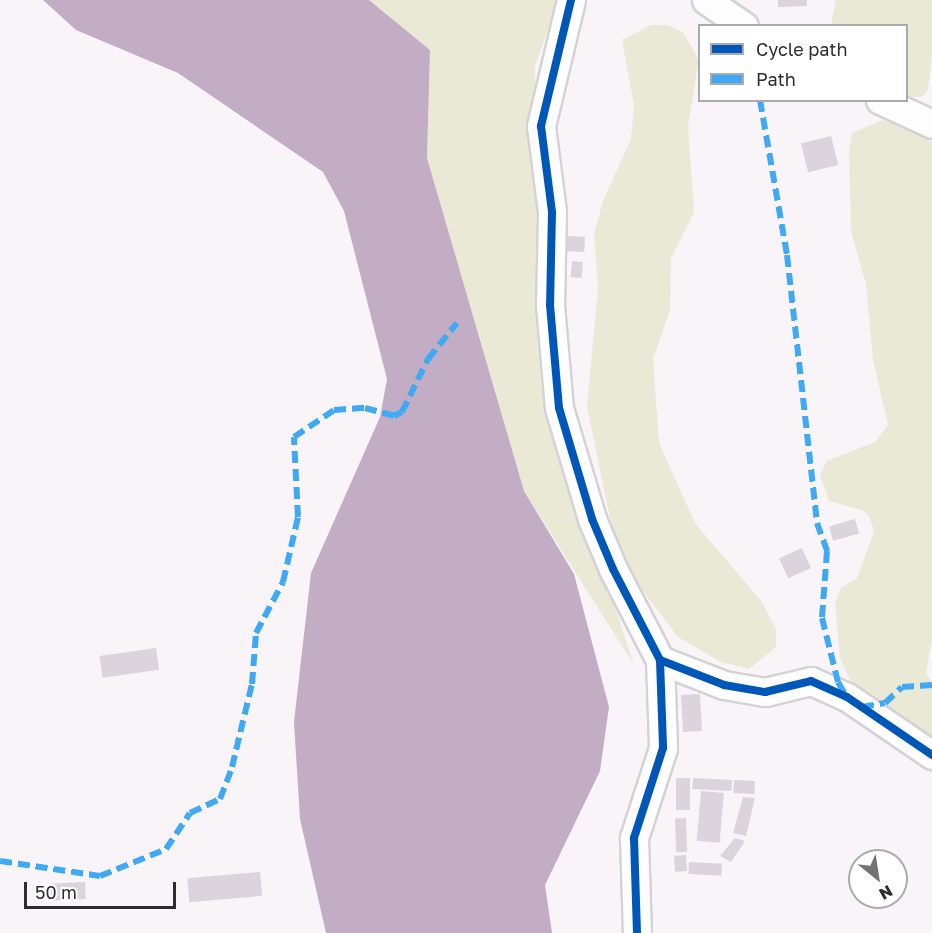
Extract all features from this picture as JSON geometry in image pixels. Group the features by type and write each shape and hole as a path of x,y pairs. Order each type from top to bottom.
{"street":[{"path":"571,0 541,126 552,212 550,305 559,408 592,519 613,569 660,660 663,748 634,838 637,933"},
{"path":"706,0 741,24"},
{"path":"884,102 932,124"},
{"path":"660,660 724,685 777,688 811,681 828,687 932,755"}],"green space":[{"path":"369,0 559,0 535,65 542,384 634,665 524,491 427,158 430,50"},
{"path":"836,0 932,0 932,56 928,89 922,97 908,97 908,24 831,24"},
{"path":"651,25 668,25 683,32 698,58 688,126 694,212 671,258 670,310 653,359 659,443 695,523 761,601 776,629 776,647 749,669 721,662 678,637 618,558 587,406 598,288 594,234 603,201 631,139 634,105 622,40"},
{"path":"882,120 914,127 932,142 932,640 926,672 932,684 932,739 859,695 840,658 835,604 841,588 857,578 874,532 869,516 862,510 829,501 820,475 827,461 875,442 888,425 873,360 866,284 851,232 849,150 852,133"}],"shaded area":[{"path":"43,0 369,0 430,50 427,158 524,491 574,574 609,707 600,771 545,885 552,933 326,933 300,819 294,722 311,573 380,417 387,379 344,211 323,172 178,73 76,30"}],"building":[{"path":"778,0 807,0 807,6 778,7"},
{"path":"831,136 838,165 808,173 801,143"},
{"path":"567,236 585,237 584,252 566,251"},
{"path":"572,261 583,262 582,278 571,277"},
{"path":"855,519 859,533 833,541 829,526"},
{"path":"802,548 811,568 788,578 779,558"},
{"path":"156,648 159,670 103,678 100,656"},
{"path":"700,694 702,731 683,732 681,695"},
{"path":"676,778 690,778 690,810 676,810"},
{"path":"693,778 732,780 731,791 692,789"},
{"path":"734,780 755,781 754,794 733,793"},
{"path":"701,791 724,793 720,843 697,841"},
{"path":"743,797 755,798 746,836 733,833"},
{"path":"675,818 686,818 687,852 676,852"},
{"path":"735,838 745,841 731,862 720,856"},
{"path":"686,855 687,871 675,872 674,856"},
{"path":"689,862 722,864 721,876 688,874"},
{"path":"260,872 262,896 189,902 187,878"},
{"path":"85,882 86,899 51,901 50,884"}],"marked path":[{"path":"760,102 787,255 817,523 827,551 822,618 838,682 845,694"},
{"path":"0,861 100,876 166,849 190,813 220,799 232,767 252,684 256,633 283,582 298,517 294,437 334,410 365,408 394,416 402,412 428,359 457,323"},
{"path":"862,707 885,703 902,687 932,685"}],"cycle path":[{"path":"571,0 541,126 552,212 550,305 559,408 592,519 613,569 660,660 663,748 634,838 637,933"},
{"path":"660,660 724,685 765,692 811,681 847,697 932,755"}]}
